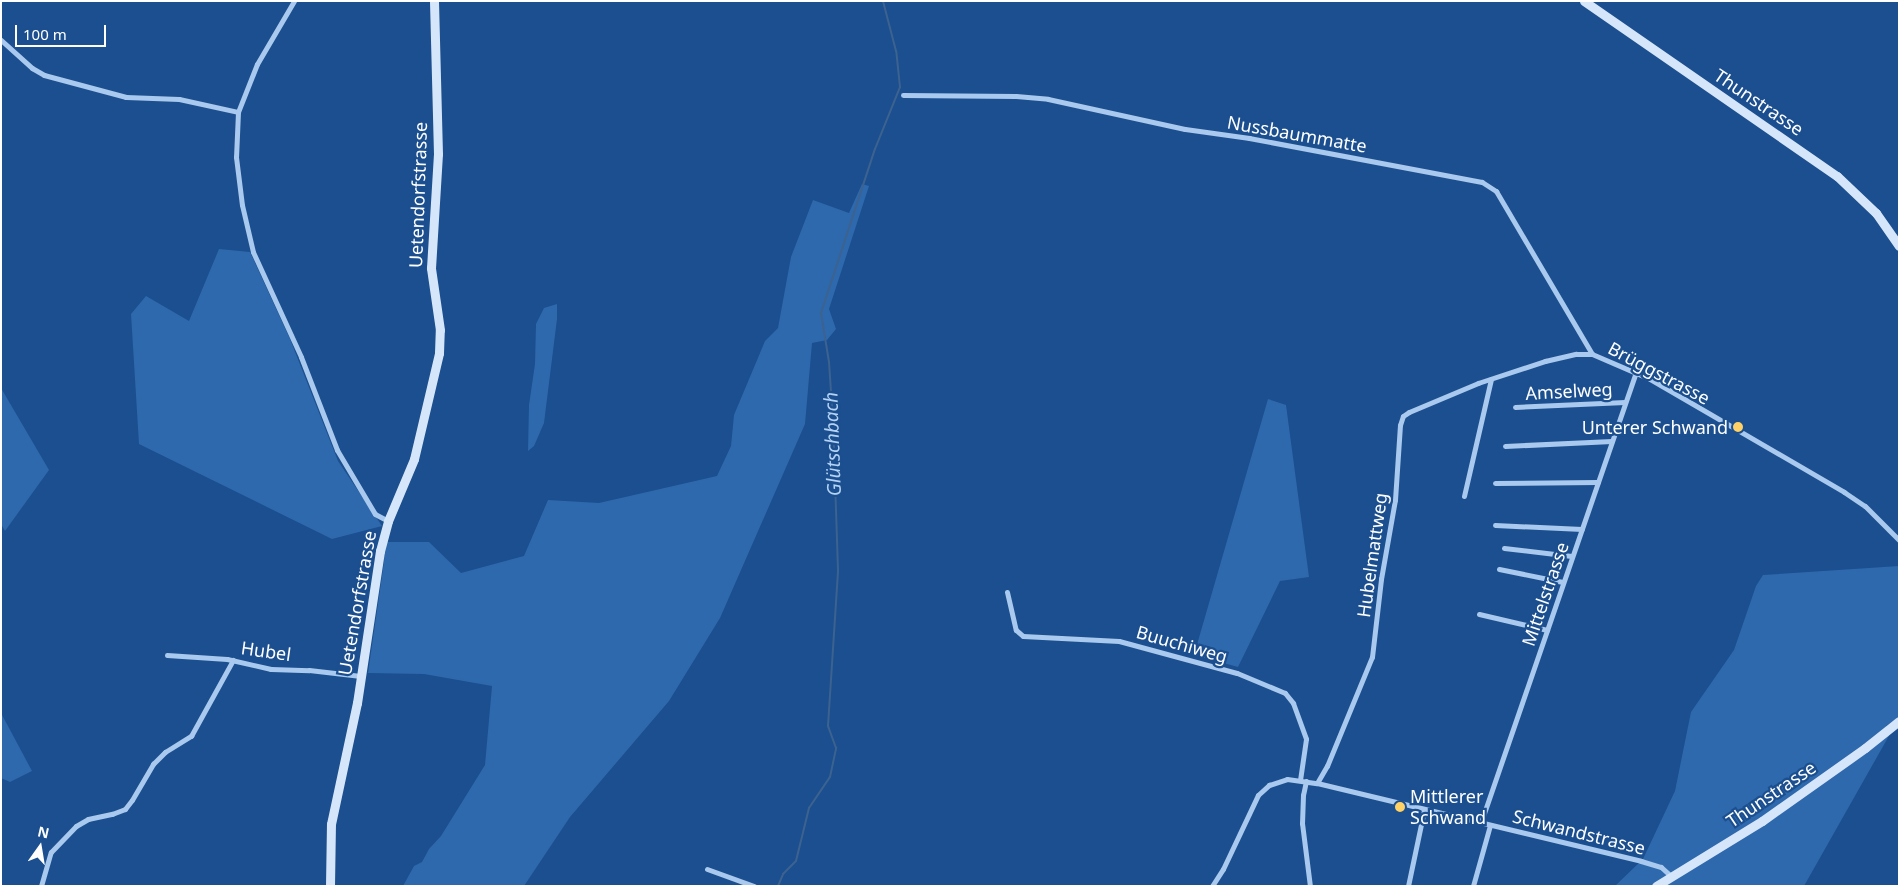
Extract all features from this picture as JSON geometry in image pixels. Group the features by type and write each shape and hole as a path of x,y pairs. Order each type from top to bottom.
{"street":[{"path":"294,1 257,64 238,112 236,142 237,173 253,252 301,357 337,450 375,514 388,521"},
{"name":"Uetendorfstrasse","path":"330,886 331,824 361,676 377,566 388,521 414,460 440,345 431,268 438,154 434,1"},
{"name":"Thunstrasse","path":"1584,1 1836,176 1871,206 1897,240"},
{"path":"1,40 32,68 44,76 126,97 179,99 238,112"},
{"name":"Nussbaummatte","path":"903,95 1016,96 1048,99 1185,129 1249,138 1482,182 1492,187 1500,199 1592,354"},
{"name":"Brüggstrasse","path":"1491,379 1557,358 1576,354 1592,354 1650,379 1855,499 1873,513 1899,540"},
{"name":"Mittelstrasse","path":"1481,822 1635,374"},
{"path":"1464,496 1491,379"},
{"name":"Hubelmattweg","path":"1318,784 1328,766 1372,657 1381,579 1394,500 1403,416 1491,379"},
{"name":"Amselweg","path":"1515,407 1626,402"},
{"path":"1505,446 1612,441"},
{"path":"1495,483 1598,482"},
{"path":"1495,524 1582,529"},
{"path":"1504,548 1572,556"},
{"path":"1499,569 1563,582"},
{"name":"Buuchiweg","path":"1007,592 1016,630 1023,636 1120,641 1237,674 1285,693 1293,704 1306,740 1300,780"},
{"path":"1479,614 1547,630"},
{"name":"Hubel","path":"167,655 233,660 271,669 309,670 361,676"},
{"path":"41,886 51,852 76,826 88,819 125,809 153,764 165,752 191,736 233,660"},
{"name":"Thunstrasse","path":"1656,886 1778,810 1865,748 1899,721"},
{"name":"Schwandstrasse","path":"1212,886 1223,869 1258,795 1276,781 1287,779 1306,781 1656,865 1672,876"},
{"path":"1306,781 1303,795 1302,823 1310,886"},
{"path":"1408,886 1424,810"},
{"path":"1473,886 1490,825"},
{"path":"707,868 754,886"}],"shaded area":[{"path":"862,184 869,186 829,309 836,329 827,340 812,343 805,424 720,618 669,701 570,817 524,886 403,886 414,866 422,862 429,849 441,836 485,765 492,686 424,674 368,673 384,562 385,542 429,542 461,573 524,556 548,500 599,503 717,476 731,446 734,415 765,341 778,328 791,257 813,200 849,213"},
{"path":"219,249 250,252 290,339 338,461 382,526 332,539 139,444 131,314 146,296 189,321"},
{"path":"557,304 557,319 544,423 534,446 528,451 529,405 535,364 536,324 544,308"},
{"path":"1,388 49,470 5,531 1,524"},
{"path":"1268,399 1286,405 1309,577 1280,581 1238,667 1194,655"},
{"path":"1899,566 1899,717 1886,726 1890,734 1804,886 1615,886 1643,859 1675,791 1691,712 1734,650 1756,586 1763,575"},
{"path":"1,713 32,771 10,782 1,778"}],"waterway":[{"name":"Glütschbach","path":"778,886 783,874 796,861 809,808 830,777 836,748 828,726 838,570 833,422 829,362 821,313 875,149 900,87 896,51 883,1"}],"place":[{"name":"Unterer Schwand","path":"1738,427"},
{"name":"Mittlerer Schwand","path":"1400,807"}]}
